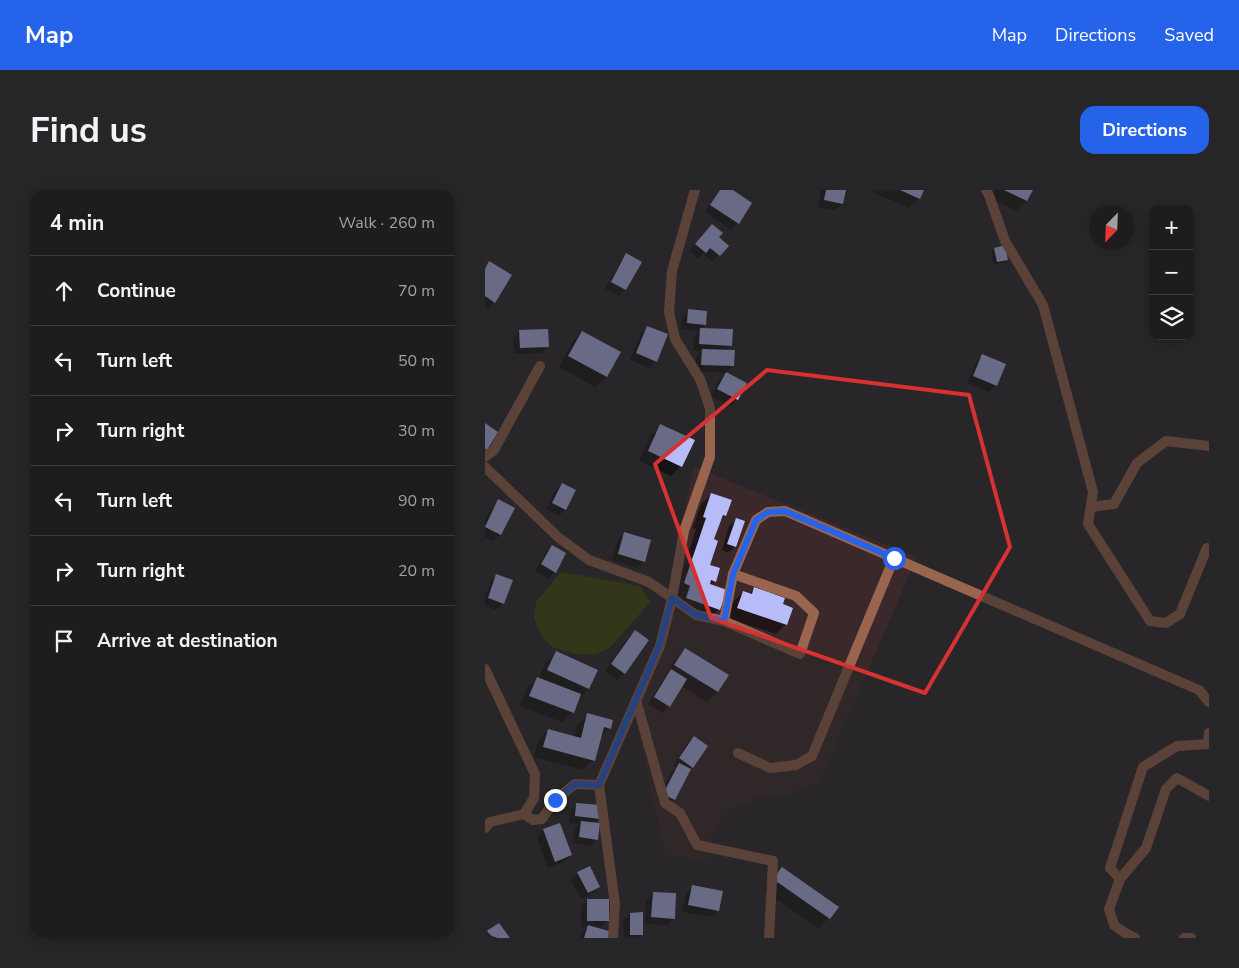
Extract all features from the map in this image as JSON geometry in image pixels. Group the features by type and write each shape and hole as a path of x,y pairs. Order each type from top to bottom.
{"street":[{"path":"613,938 615,904 599,785 659,646 672,598 684,531 710,457 710,408 700,379 675,339 669,312 672,271 695,190"},
{"path":"986,190 1005,241 1043,305 1093,492 1088,524 1150,621 1166,623 1180,614 1207,548 1209,550"},
{"path":"485,457 494,450 541,366"},
{"path":"1091,507 1114,504 1137,463 1167,440 1209,446"},
{"path":"485,468 558,536 589,560 649,582 696,615 724,621 800,654 814,613 796,596 733,574"},
{"path":"724,621 733,574 756,520 768,512 785,511 1199,690 1209,702"},
{"path":"738,753 770,768 796,765 812,756 894,558"},
{"path":"485,669 535,774 534,798 524,814 490,822 485,828"},
{"path":"636,700 665,803 680,813 697,845 773,861 769,938"},
{"path":"1120,879 1110,868 1143,767 1177,746 1208,744 1209,733"},
{"path":"1135,938 1114,925 1109,909 1120,879 1146,848 1166,789 1177,778 1209,796"},
{"path":"524,814 533,820 542,819 555,800 575,784 599,785"},
{"path":"1184,938 1191,938"}],"highlighted area":[{"path":"767,370 969,395 1010,547 925,693 711,618 655,464"}],"shaded area":[{"path":"694,467 917,557 820,781 791,794 761,796 726,812 710,839 707,861 665,855 630,696 656,640"}],"green space":[{"path":"561,572 640,586 650,602 610,648 596,654 579,655 552,647 539,632 534,617 536,602"}],"building":[{"path":"720,190 733,190 752,203 739,224 710,205"},
{"path":"826,190 846,190 843,204 824,200"},
{"path":"900,190 924,190 920,199"},
{"path":"1004,190 1033,190 1027,201"},
{"path":"712,224 723,233 719,237 729,246 720,256 710,248 706,253 695,244"},
{"path":"1005,245 1008,260 997,262 994,248"},
{"path":"626,253 642,262 626,290 611,282"},
{"path":"489,261 512,275 495,303 485,296 485,269"},
{"path":"688,309 707,311 706,325 687,323"},
{"path":"647,326 668,334 657,362 636,353"},
{"path":"700,328 733,329 732,346 699,344"},
{"path":"548,329 549,347 520,348 519,330"},
{"path":"582,331 621,352 607,377 568,356"},
{"path":"702,349 735,350 734,366 701,365"},
{"path":"982,354 1006,364 997,386 973,376"},
{"path":"726,372 747,383 738,400 717,389"},
{"path":"485,423 498,432 487,450 485,449"},
{"path":"660,424 695,440 682,467 648,451"},
{"path":"562,483 576,490 566,510 552,503"},
{"path":"711,493 732,500 726,516 723,515 714,539 718,541 710,565 720,568 716,582 711,580 710,584 727,590 720,610 686,598 690,586 684,583 706,518 703,517"},
{"path":"498,499 515,508 501,535 485,527"},
{"path":"736,518 745,521 736,547 727,544"},
{"path":"624,532 651,540 645,562 618,554"},
{"path":"552,545 566,553 556,573 541,564"},
{"path":"496,574 513,580 504,604 488,598"},
{"path":"754,587 785,598 783,604 793,608 787,625 737,608 743,591 752,594"},
{"path":"635,630 649,640 625,674 611,664"},
{"path":"685,648 729,675 718,692 674,665"},
{"path":"556,651 598,670 589,689 547,670"},
{"path":"671,669 687,679 670,707 654,697"},
{"path":"537,677 581,694 574,713 529,696"},
{"path":"587,713 613,720 611,729 604,727 595,761 543,747 548,729 581,738"},
{"path":"694,736 708,746 693,768 679,758"},
{"path":"679,763 691,769 675,800 663,794"},
{"path":"576,803 601,805 600,819 575,816"},
{"path":"581,821 600,823 598,840 579,837"},
{"path":"560,823 572,855 555,862 543,829"},
{"path":"590,866 600,887 588,893 577,872"},
{"path":"782,867 839,907 830,919 773,879"},
{"path":"692,885 723,891 719,911 688,905"},
{"path":"653,892 676,893 675,919 651,917"},
{"path":"587,899 609,899 609,921 587,921"},
{"path":"643,912 643,935 630,935 630,913"},
{"path":"499,923 510,938 485,938 485,932"},
{"path":"588,925 612,932 610,938 584,938"}],"route":[{"path":"555,800 575,784 599,785 659,646 672,598 696,615 724,621 733,574 756,520 768,512 785,511 894,558"}]}
